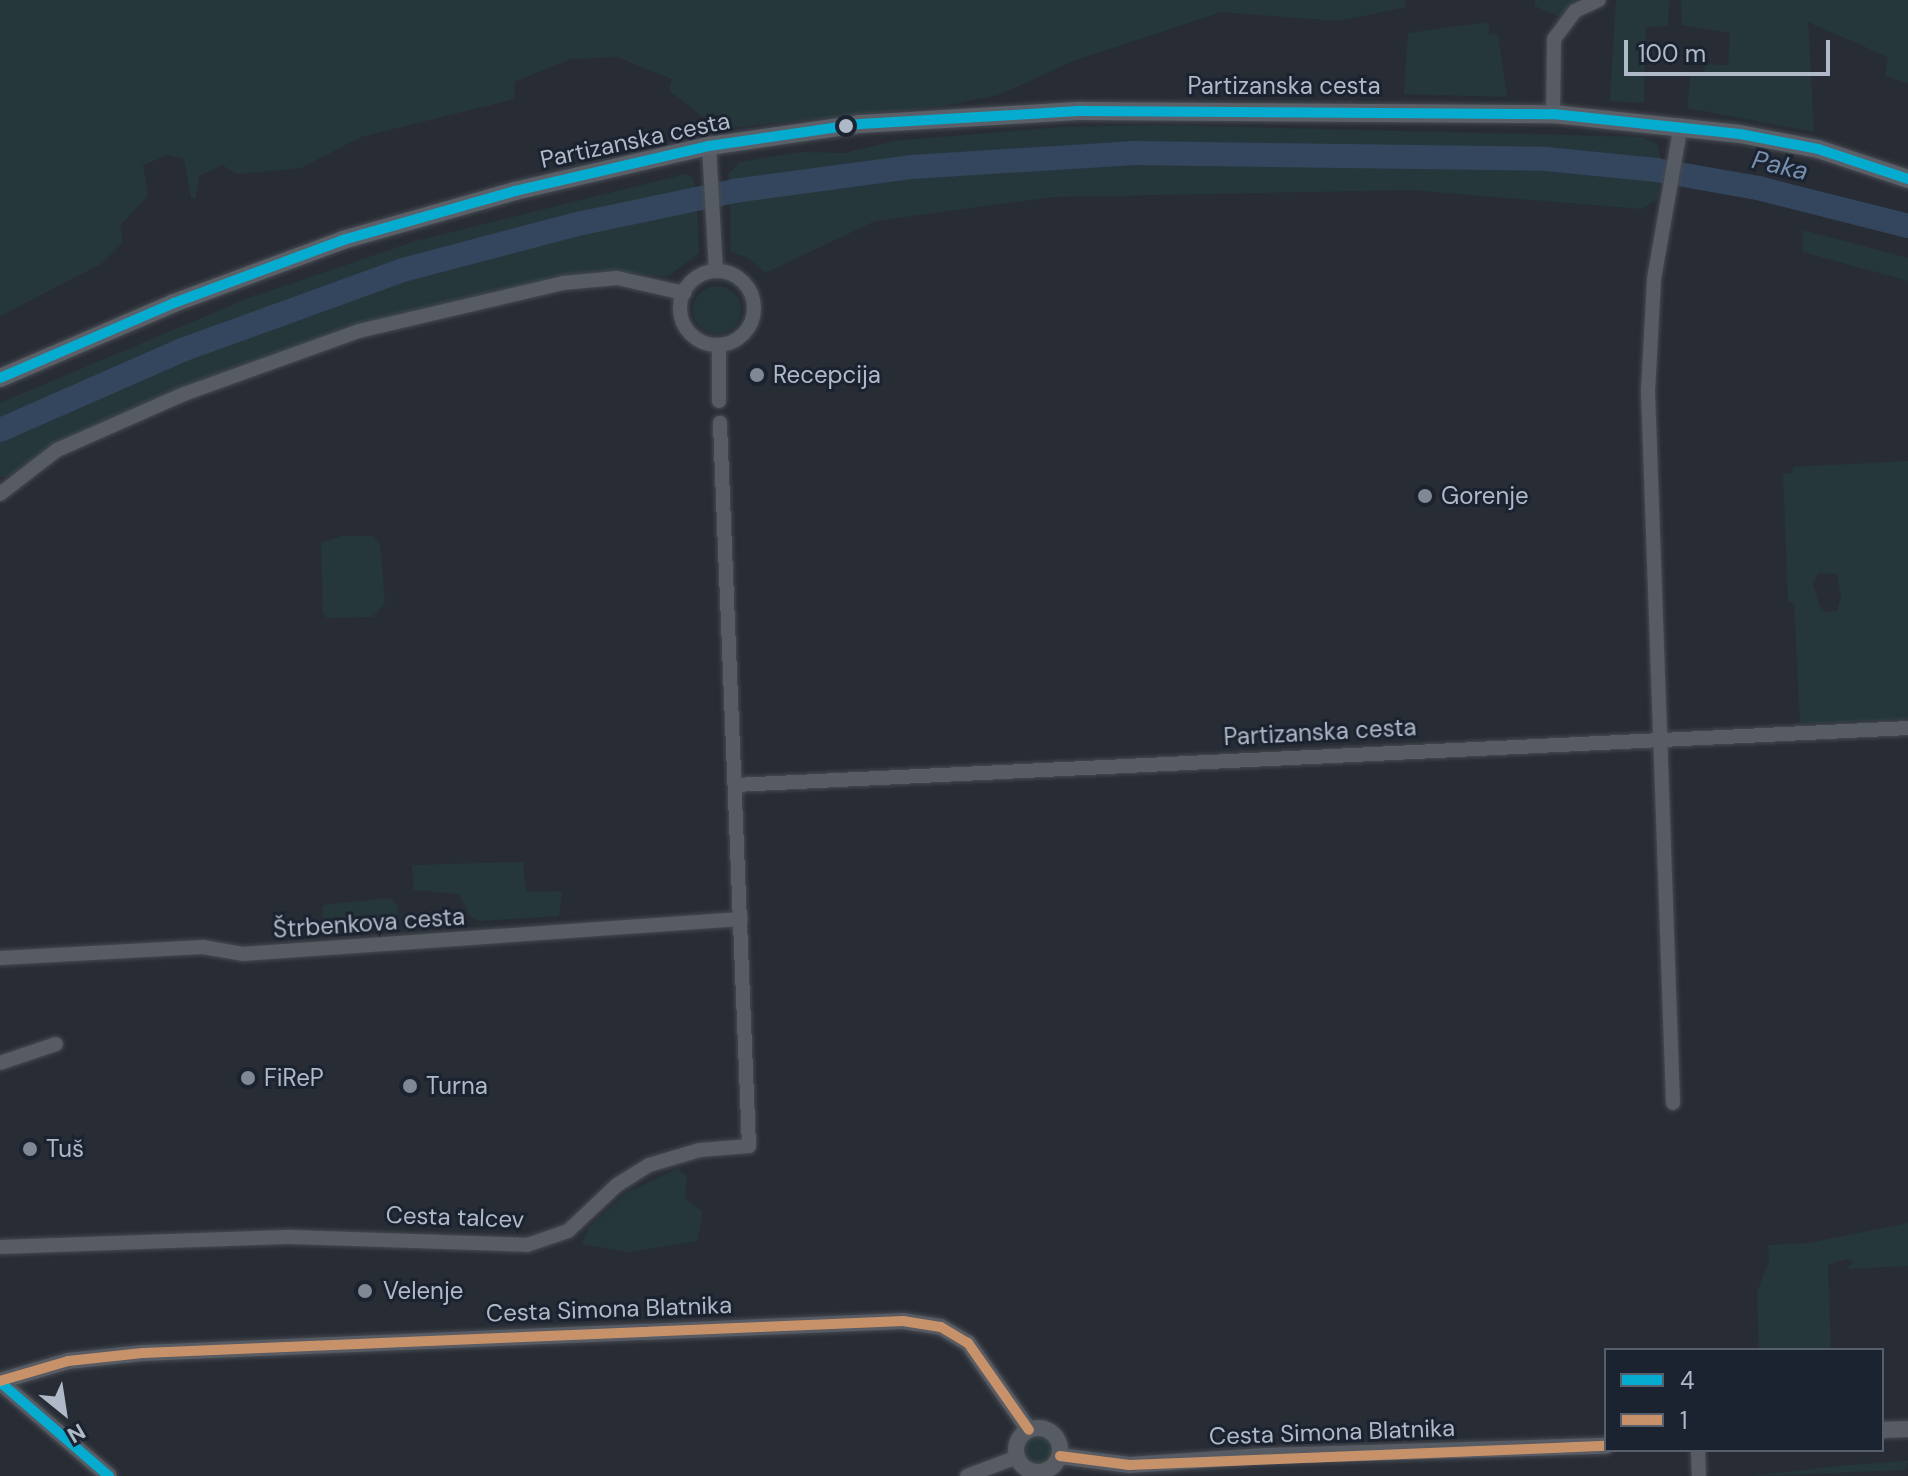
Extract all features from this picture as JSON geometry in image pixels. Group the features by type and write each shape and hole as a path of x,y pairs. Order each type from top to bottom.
{"main road":[{"name":"Partizanska cesta","path":"0,378 174,303 343,240 515,191 709,146 860,124 1082,111 1553,114 1681,125 1818,149 1908,179"}],"street":[{"path":"1553,114 1554,39 1575,11 1599,0"},
{"path":"1673,1103 1648,391 1654,279 1671,199 1681,125"},
{"path":"709,146 716,271"},
{"path":"716,271 739,278 754,305 746,332 719,346 701,342 687,330 680,312 684,293 697,277 716,271"},
{"path":"0,494 57,450 184,394 359,331 563,283 617,278 684,293"},
{"path":"719,346 719,401"},
{"path":"720,423 741,919"},
{"name":"Partizanska cesta","path":"735,785 1908,728"},
{"name":"Štrbenkova cesta","path":"0,958 203,947 242,954 741,919"},
{"name":"Cesta talcev","path":"0,1247 292,1237 549,1241 649,1165 700,1150 749,1146 741,919"},
{"path":"0,1063 56,1044"},
{"name":"Cesta Simona Blatnika","path":"0,1382 68,1361 143,1353 903,1321 941,1327 968,1343 1029,1430"},
{"path":"0,1382 109,1476"},
{"path":"1884,1430 1908,1429"},
{"path":"1029,1430 1053,1433 1060,1456 1039,1473 1030,1471 1017,1457 1018,1442 1029,1430"},
{"name":"Cesta Simona Blatnika","path":"1060,1456 1129,1465 1264,1456 1604,1446"},
{"path":"1698,1452 1699,1476"},
{"path":"967,1476 1017,1457"}],"shaded area":[{"path":"0,0 1405,0 1406,7 1339,21 1221,12 1073,61 999,95 943,106 729,128 704,118 669,90 672,79 617,57 571,59 514,82 515,99 361,137 301,168 237,174 222,165 199,176 196,198 191,198 184,159 168,155 143,165 148,195 120,226 123,242 101,264 0,316"},
{"path":"1535,0 1594,0 1560,17 1535,6"},
{"path":"1616,0 1669,0 1668,26 1646,27 1644,103 1610,101"},
{"path":"1681,0 1908,0 1908,83 1885,76 1888,57 1808,22 1814,132 1687,108 1691,72 1704,72 1706,64 1728,65 1730,33 1682,25"},
{"path":"1489,22 1489,35 1498,34 1507,97 1404,94 1408,33"},
{"path":"1156,125 1641,137 1657,144 1662,165 1530,151 1140,147 927,159 729,186 728,175 739,162 801,152 845,153 894,141 1060,127"},
{"path":"1107,158 1469,161 1660,177 1658,198 1642,209 1411,190 1052,197 875,221 765,273 747,257 731,252 730,197 832,180"},
{"path":"686,174 693,178 697,194 572,220 365,276 184,342 0,423 0,403 249,298 413,242"},
{"path":"697,204 699,253 667,277 607,270 375,321 175,392 20,474 0,477 0,436 231,335 411,273"},
{"path":"1803,230 1908,258 1908,281 1803,252"},
{"path":"717,286 726,287 734,293 740,301 740,319 734,327 726,333 717,334 708,333 700,327 694,319 693,310 694,301 700,293 708,287"},
{"path":"1908,461 1908,719 1800,724 1794,602 1788,602 1783,474 1792,473 1793,467","holes":["1818,573 1837,574 1841,596 1837,611 1825,612 1819,605 1813,584"]},
{"path":"341,536 372,536 380,544 385,603 373,617 327,618 323,613 321,543"},
{"path":"523,862 526,892 562,891 559,916 480,921 471,917 459,894 414,890 412,865"},
{"path":"390,898 399,907 394,925 323,929 323,905"},
{"path":"677,1169 687,1177 685,1198 703,1212 697,1241 628,1252 582,1244 588,1228 626,1193"},
{"path":"1908,1223 1908,1266 1846,1269 1853,1262 1846,1259 1828,1265 1831,1348 1759,1348 1757,1292 1769,1262 1768,1245 1808,1243"},
{"path":"1039,1435 1051,1439 1055,1451 1051,1463 1039,1467 1027,1463 1023,1451 1027,1439"},
{"path":"1908,1461 1905,1470 1751,1476 1848,1465"}],"waterway":[{"name":"Paka","path":"0,430 182,350 403,270 573,225 734,191 912,167 1132,153 1546,159 1656,170 1758,188 1908,226"}],"transit line":[{"name":"4","path":"0,378 174,303 343,240 515,191 709,146 860,124 1082,111 1553,114 1740,134 1818,149 1908,179"},
{"name":"1","path":"0,1381 68,1361 143,1353 903,1321 941,1327 968,1343 1029,1430"},
{"name":"4","path":"0,1382 109,1476"},
{"name":"1","path":"1060,1456 1129,1465 1604,1446"}],"place":[{"name":"Recepcija","path":"757,375"},
{"name":"Gorenje","path":"1425,496"},
{"name":"FiReP","path":"248,1078"},
{"name":"Turna","path":"410,1086"},
{"name":"Tuš","path":"30,1149"},
{"name":"Velenje","path":"365,1291"}]}
